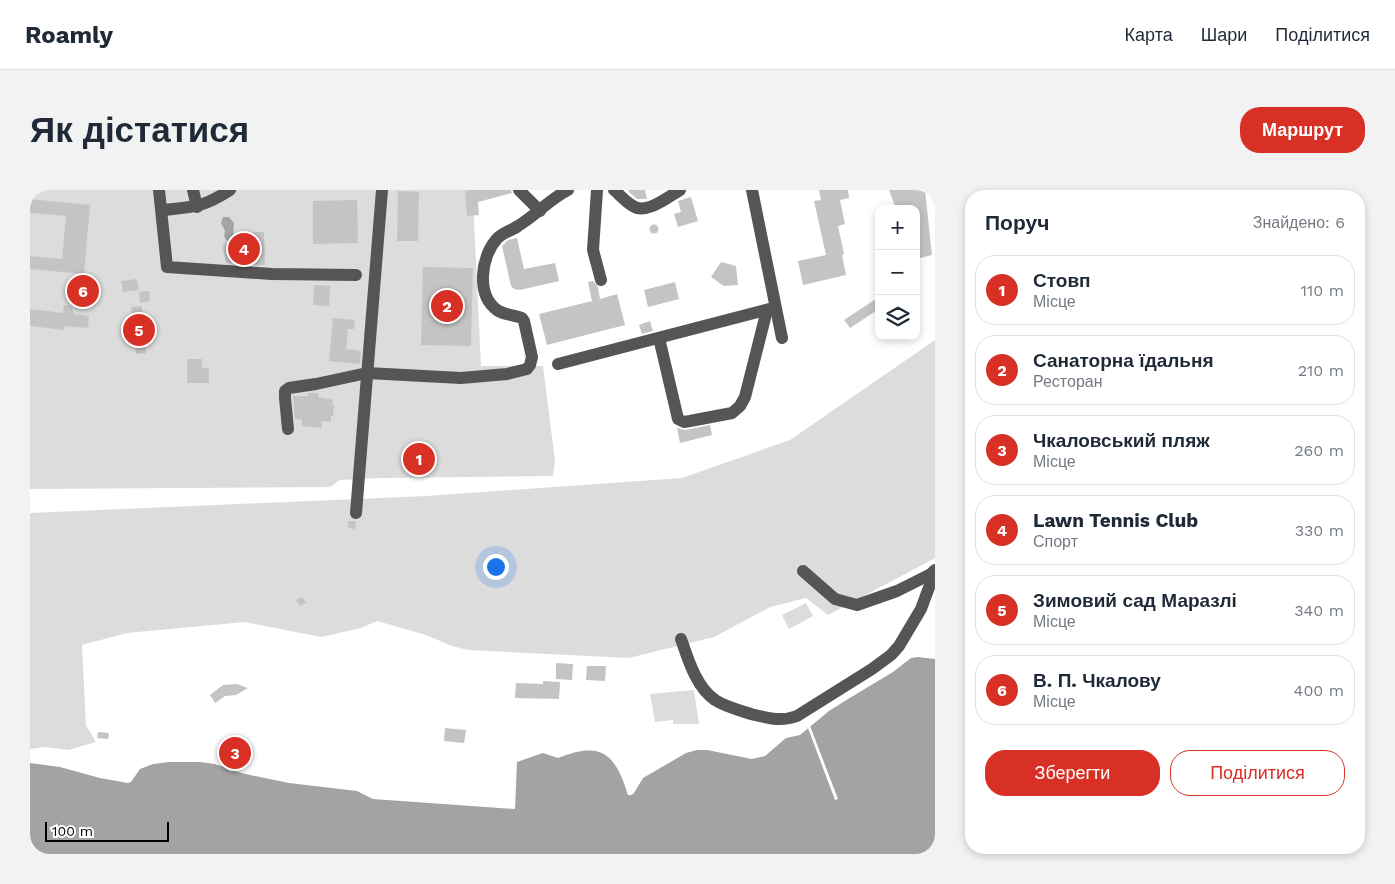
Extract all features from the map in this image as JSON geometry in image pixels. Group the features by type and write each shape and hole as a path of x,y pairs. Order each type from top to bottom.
{"street":[{"path":"160,190 167,267 272,274 356,275"},
{"path":"193,190 197,207"},
{"path":"162,210 197,207 211,202 230,190"},
{"path":"356,513 382,190"},
{"path":"520,190 540,211"},
{"path":"288,429 284,398 285,391 289,388 367,373 461,378 507,374 527,369 532,357 524,321 522,318 497,310 492,305 484,286 483,265 500,235 518,226 568,190"},
{"path":"597,190 592,250 601,280"},
{"path":"614,190 634,207 641,209 647,208 680,190"},
{"path":"752,190 772,309 782,338"},
{"path":"659,338 678,419 684,422 732,413 740,406 745,397 772,309"},
{"path":"558,364 772,309"},
{"path":"803,571 835,599 857,605 897,591 933,572"},
{"path":"681,639 691,668 708,693 716,700 768,719 790,719 872,669 891,655 899,646 920,609 933,572"}],"shaded area":[{"path":"30,190 507,190 473,199 481,366 543,366 555,461 553,476 340,480 330,487 30,489"},
{"path":"223,217 229,217 234,223 233,237 230,241 227,241 224,236 225,231 221,223"},
{"path":"935,340 935,558 828,615 806,598 770,607 714,637 629,658 468,650 452,646 426,635 377,621 361,628 321,637 245,622 127,633 82,645 86,725 96,742 68,750 45,747 30,749 30,513 426,496 682,478 790,440"},
{"path":"806,603 813,616 789,629 782,615"},
{"path":"911,658 935,659 935,854 30,854 30,763 60,767 100,778 128,783 131,782 140,769 153,764 200,762 289,783 357,791 373,799 515,809 517,762 543,753 558,758 573,753 596,751 604,754 611,760 618,769 628,795 631,795 643,778 686,753 707,750 752,759 765,756 786,738 800,735 829,711 893,672"},
{"path":"694,690 699,724 673,724 673,720 655,722 650,694"}],"pier":[{"path":"810,726 838,799 835,800 808,728"}],"building":[{"path":"511,190 512,193 478,202 479,215 467,216 465,191"},
{"path":"628,190 645,190 647,199 637,199"},
{"path":"819,190 848,190 849,198 840,200 845,224 838,226 846,275 803,285 798,261 826,255 814,201 821,200"},
{"path":"889,190 925,190 932,255 920,258 920,205 895,205"},
{"path":"398,191 419,192 418,241 397,241"},
{"path":"691,197 698,221 678,227 674,214 681,212 678,201"},
{"path":"30,199 90,205 84,274 30,269 30,256 62,259 66,216 30,213"},
{"path":"357,200 358,243 313,244 313,201"},
{"path":"654,224 659,229 654,234 649,229"},
{"path":"253,232 264,232 265,265 226,263 223,247 225,244 228,244 230,247 244,246 244,236 253,235"},
{"path":"517,238 524,269 555,263 559,281 520,290 514,289 511,286 502,246 508,240"},
{"path":"721,262 736,266 738,285 724,286 711,277"},
{"path":"423,267 473,268 471,346 421,345"},
{"path":"137,279 139,290 123,292 121,281"},
{"path":"593,281 598,287 600,299 617,294 625,325 547,345 539,314 592,301 588,282"},
{"path":"675,282 679,299 648,307 644,290"},
{"path":"314,285 330,286 329,306 313,305"},
{"path":"149,291 150,301 140,303 139,292"},
{"path":"875,300 875,312 850,328 844,320"},
{"path":"64,305 71,306 74,314 89,316 88,328 64,326 64,330 30,326 30,309 63,313"},
{"path":"142,306 146,353 136,354 131,307"},
{"path":"333,318 355,320 354,329 348,329 346,349 361,351 360,364 329,361"},
{"path":"650,321 653,331 642,334 639,325"},
{"path":"187,359 202,359 202,368 209,368 209,383 187,383"},
{"path":"308,393 319,393 318,397 333,400 331,422 322,421 322,428 302,426 302,420 295,419 293,396 308,396"},
{"path":"710,425 712,435 680,443 677,428 685,430"},
{"path":"348,521 356,521 355,529 348,528"},
{"path":"302,597 306,603 300,606 296,600"},
{"path":"556,663 573,664 572,680 556,679"},
{"path":"587,666 606,666 605,681 586,680"},
{"path":"543,681 560,682 559,699 515,698 516,683 543,684"},
{"path":"237,684 248,688 236,695 225,696 215,703 210,695 223,685"},
{"path":"445,728 466,730 464,743 444,741"},
{"path":"98,732 109,733 108,739 97,738"}],"place":[{"name":"Lawn Tennis Club","path":"244,249"},
{"name":"В. П. Чкалову","path":"83,291"},
{"name":"Санаторна їдальня","path":"447,306"},
{"name":"Зимовий сад Маразлі","path":"139,330"},
{"name":"Стовп","path":"419,459"},
{"name":"Чкаловський пляж","path":"235,753"}]}
